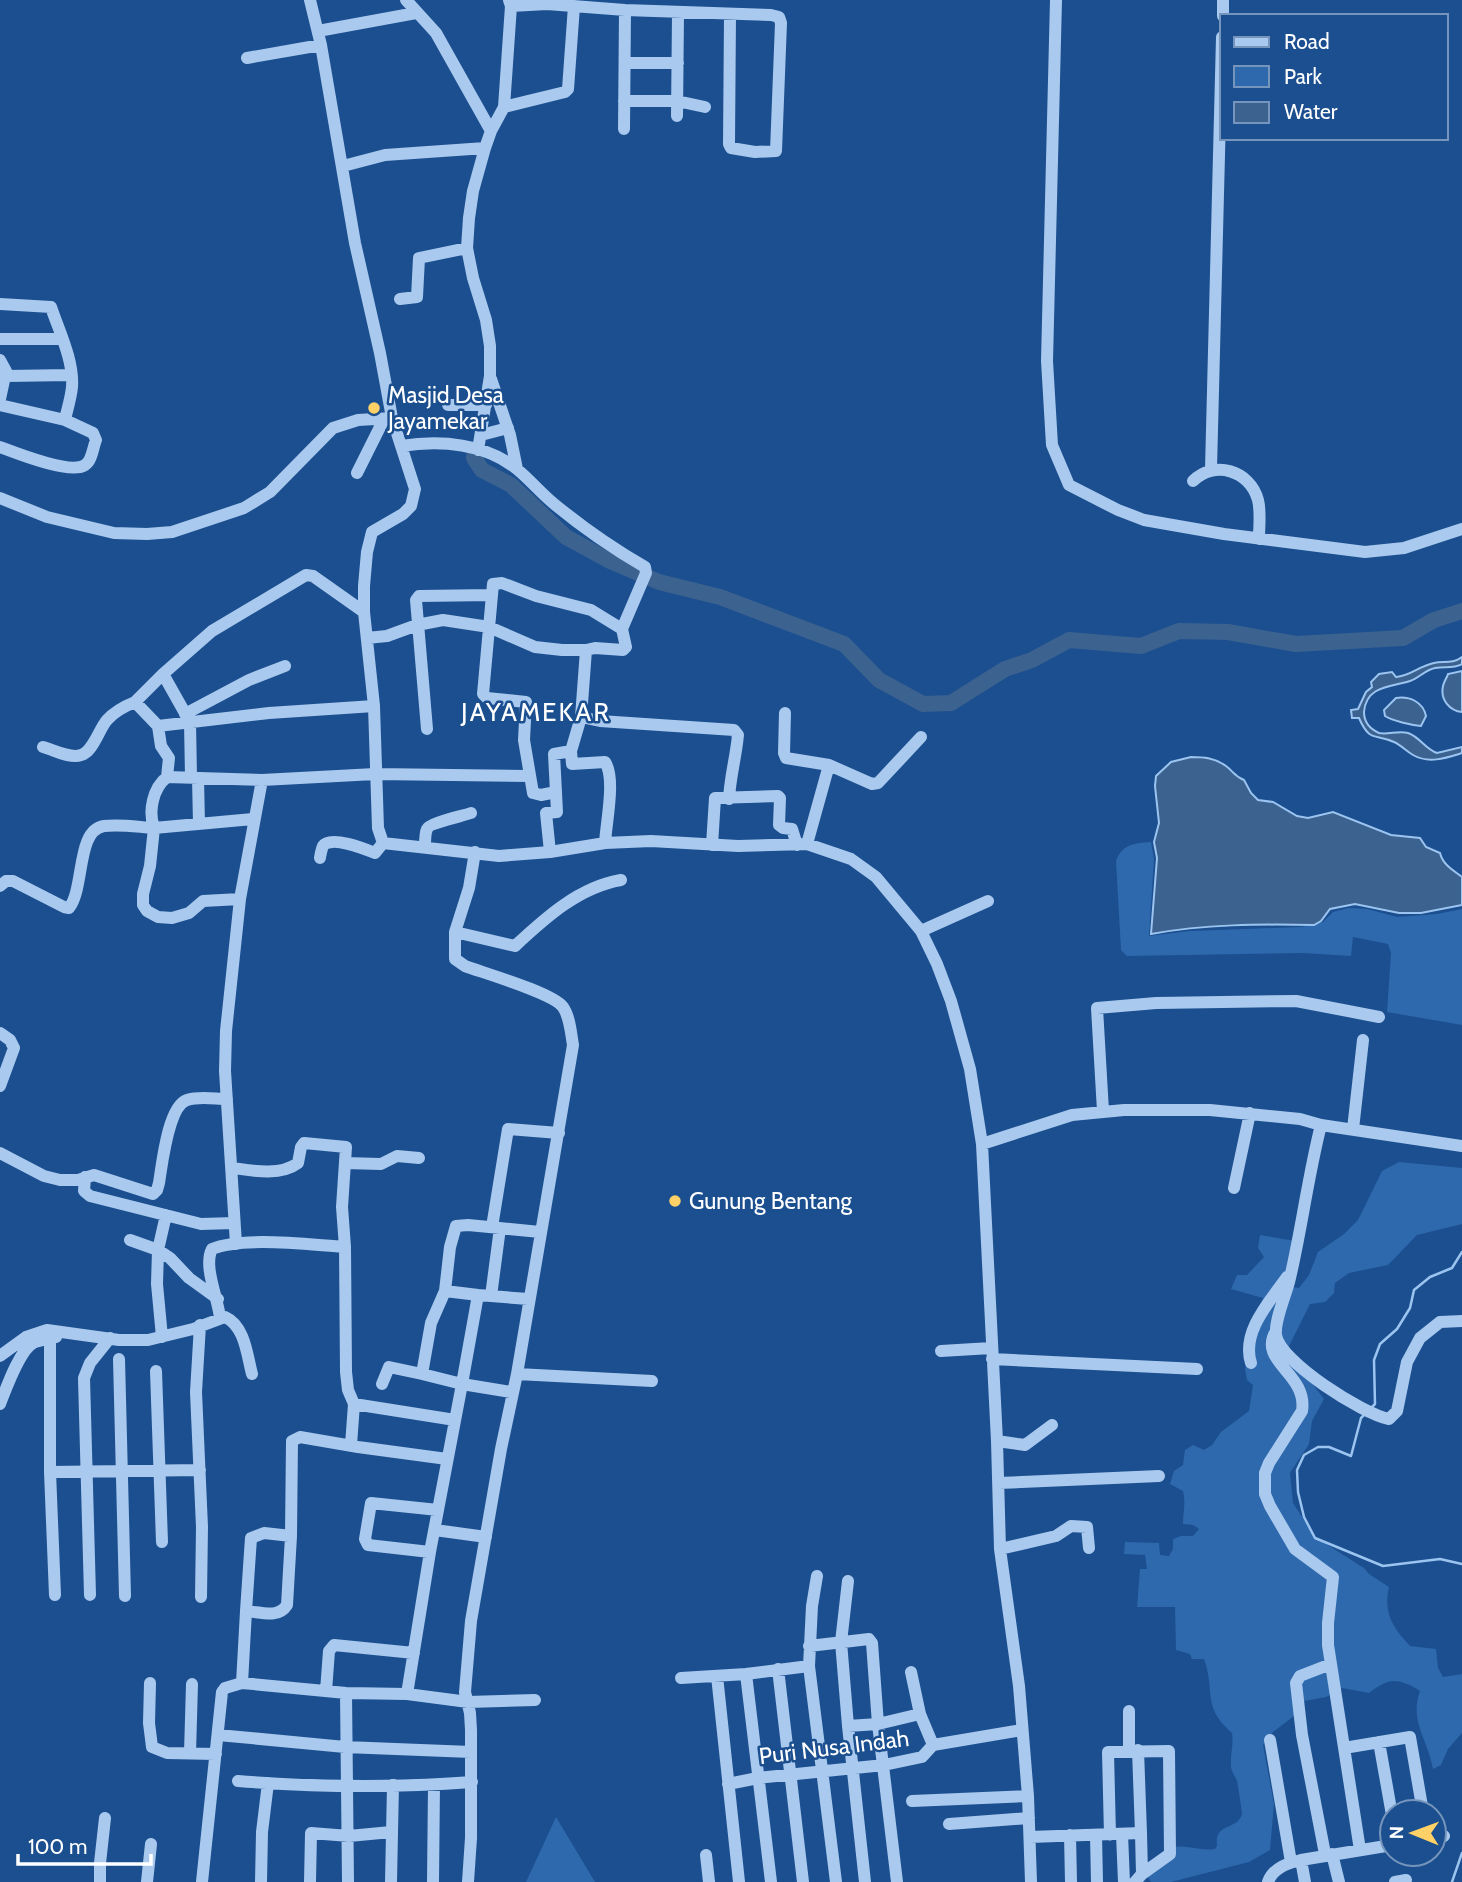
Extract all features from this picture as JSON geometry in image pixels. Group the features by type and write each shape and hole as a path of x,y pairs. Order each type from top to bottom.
{"street":[{"path":"310,0 321,45 355,243 380,353 388,419 401,446 415,489 411,506 403,514 372,532 364,586 374,705 375,774 379,828 383,843"},
{"path":"406,0 436,33 491,131"},
{"path":"1056,0 1047,361 1052,445 1056,459 1072,488 1144,520 1259,539 1365,552 1384,552 1426,542 1462,529"},
{"path":"478,450 490,376 490,346 467,248 473,191 491,131 504,107 510,3 678,13 771,15 779,18 782,23 776,151 755,152 731,148 729,144 730,15"},
{"path":"504,107 568,89 574,6"},
{"path":"624,130 625,10"},
{"path":"318,31 416,13"},
{"path":"677,116 678,13"},
{"path":"247,58 321,45"},
{"path":"625,63 678,64"},
{"path":"624,101 677,102 705,107"},
{"path":"1210,469 1220,109"},
{"path":"343,166 385,155 485,148"},
{"path":"400,299 417,296 417,264 422,255 467,248"},
{"path":"0,304 49,305 62,339 71,375 72,387 65,421"},
{"path":"0,339 62,339"},
{"path":"0,360 5,366 6,376 0,399"},
{"path":"6,376 71,375"},
{"path":"490,376 508,428 517,469"},
{"path":"0,405 65,421 95,436 89,461 78,468 51,464 0,447"},
{"path":"448,405 485,405"},
{"path":"357,473 388,419"},
{"path":"2,500 47,517 114,533 172,532 244,508 270,492 333,428 358,420 388,419"},
{"path":"481,435 508,428"},
{"path":"401,446 428,442 453,443 497,456 517,469 540,493 595,537 645,567 643,579 622,629"},
{"path":"1194,481 1202,472 1210,469 1226,470 1240,476 1255,492 1259,513 1259,539"},
{"path":"43,747 80,756 86,752 106,721 124,706 135,702 212,631 306,575 313,576 365,612"},
{"path":"367,638 387,636 416,625 443,620 489,627 535,647 625,649 626,638 622,629 591,610 536,596 502,583 493,584 489,627 483,694 487,698 526,702 524,740 533,793 536,795 556,792"},
{"path":"427,729 416,625 416,600 419,596 492,595"},
{"path":"586,650 581,717 571,751 572,764 605,762 609,768 605,843"},
{"path":"158,726 187,718 207,703 249,680 285,666"},
{"path":"163,674 187,718 200,824"},
{"path":"135,702 158,726 161,746 169,758 167,777"},
{"path":"207,703 213,721"},
{"path":"187,718 213,721 269,713 374,705"},
{"path":"785,713 783,752 786,758 829,765 867,782 878,783 921,737"},
{"path":"581,717 600,721 734,730 738,735 736,757 730,774 729,799"},
{"path":"550,852 546,813 558,812 554,754 571,751"},
{"path":"802,845 829,765"},
{"path":"240,899 203,901 189,913 172,918 158,917 147,911 143,905 142,894 150,866 154,828 151,814 153,802 160,782 167,777 262,780 375,774 529,776"},
{"path":"236,1244 227,1099 226,1031 240,899 262,780"},
{"path":"712,845 715,798 778,796 779,825 792,829 802,845"},
{"path":"425,847 427,829 431,824 471,813"},
{"path":"0,886 5,881 13,881 69,908 78,891 86,844 91,833 102,827 154,828 253,819"},
{"path":"320,858 326,843 336,841 375,853 383,843"},
{"path":"383,843 499,856 550,852 605,843 651,841 712,845 802,845 851,859 876,877 921,931 951,1001 970,1069 982,1144 1000,1549 1015,1649 1023,1730 1031,1882"},
{"path":"468,1882 472,1782 468,1702 465,1692 471,1621 517,1374 573,1045 563,1007 538,993 459,963 454,952 455,932 469,888 475,852"},
{"path":"455,932 515,946 544,919 576,897 601,883 621,880"},
{"path":"921,931 988,901"},
{"path":"1102,1111 1097,1008 1156,1003 1296,1001 1379,1017"},
{"path":"0,1033 10,1040 14,1054 0,1086"},
{"path":"1353,1129 1363,1040"},
{"path":"0,1153 44,1176 60,1180 78,1180 90,1174 99,1175 149,1194 155,1192 170,1126 181,1103 188,1100 227,1099"},
{"path":"982,1144 1072,1115 1102,1111 1210,1110 1300,1119 1321,1125 1462,1146"},
{"path":"1234,1188 1250,1113"},
{"path":"1321,1125 1308,1174 1292,1272 1276,1331 1270,1340 1273,1354 1296,1381 1304,1400 1302,1411 1265,1473 1265,1494 1294,1549 1333,1577 1328,1623 1331,1664 1360,1850"},
{"path":"407,1694 447,1459 484,1295 496,1228 508,1129 559,1133"},
{"path":"233,1168 257,1171 290,1168 298,1163 304,1143 345,1146 342,1208 346,1372 354,1404 351,1445"},
{"path":"345,1163 381,1164 397,1156 419,1158"},
{"path":"85,1177 84,1191 90,1196 201,1224 234,1223"},
{"path":"162,1337 158,1250 166,1214"},
{"path":"422,1374 431,1323 445,1291 450,1247 456,1226 468,1224 540,1232"},
{"path":"130,1240 158,1250 218,1299"},
{"path":"220,1318 218,1299 208,1266 208,1255 212,1249 236,1244 278,1242 345,1247"},
{"path":"1251,1363 1248,1343 1253,1330 1292,1272"},
{"path":"445,1291 528,1299"},
{"path":"0,1356 26,1337 47,1330 148,1340 193,1329 220,1318 230,1320 235,1325 244,1341 252,1374"},
{"path":"1276,1331 1279,1343 1297,1364 1361,1407 1389,1419 1395,1415 1407,1362 1420,1338 1440,1322 1462,1321"},
{"path":"200,1325 196,1392 201,1597"},
{"path":"0,1404 15,1369 29,1347 50,1338 70,1334"},
{"path":"50,1338 54,1595"},
{"path":"90,1595 83,1378 90,1363 110,1338"},
{"path":"941,1351 1197,1369"},
{"path":"120,1359 125,1596"},
{"path":"382,1384 389,1367 462,1384 512,1392"},
{"path":"156,1371 162,1542"},
{"path":"517,1374 652,1381"},
{"path":"354,1404 455,1420"},
{"path":"997,1441 1025,1445 1052,1425"},
{"path":"246,1611 275,1614 284,1610 287,1605 292,1441 300,1437 447,1459"},
{"path":"50,1472 200,1470"},
{"path":"999,1483 1159,1476"},
{"path":"430,1552 368,1545 365,1539 371,1503 438,1510"},
{"path":"1000,1549 1056,1536 1071,1526 1087,1527 1089,1548"},
{"path":"435,1530 486,1537"},
{"path":"242,1683 251,1538 264,1533 291,1536"},
{"path":"817,1576 809,1666 836,1882"},
{"path":"848,1581 841,1642 865,1882"},
{"path":"809,1646 869,1639 872,1643 878,1724 897,1882"},
{"path":"326,1691 329,1651 334,1645 414,1653"},
{"path":"1331,1664 1300,1676 1296,1683 1302,1735 1329,1854 1339,1882"},
{"path":"681,1678 809,1666"},
{"path":"778,1669 803,1882"},
{"path":"911,1672 920,1714 933,1745"},
{"path":"746,1674 771,1882"},
{"path":"717,1676 739,1882"},
{"path":"150,1683 149,1723 152,1747 167,1753 216,1754"},
{"path":"202,1882 222,1692 225,1688 242,1683 346,1693 407,1694 468,1702 535,1700"},
{"path":"190,1753 192,1684"},
{"path":"346,1693 348,1882"},
{"path":"1129,1711 1141,1833 1139,1878"},
{"path":"848,1726 878,1724 920,1714"},
{"name":"Puri Nusa Indah","path":"728,1784 790,1774 884,1765 922,1757 933,1745 1023,1730"},
{"path":"218,1735 345,1747 471,1752"},
{"path":"1344,1748 1410,1737 1421,1798"},
{"path":"1270,1740 1296,1861 1305,1882"},
{"path":"1379,1742 1389,1798"},
{"path":"1124,1882 1110,1835 1107,1754 1110,1750 1167,1750 1170,1756 1170,1854 1139,1878"},
{"path":"238,1781 347,1785 472,1782"},
{"path":"261,1882 262,1832 268,1783"},
{"path":"391,1882 393,1785"},
{"path":"433,1882 434,1785"},
{"path":"912,1801 1028,1796"},
{"path":"100,1882 105,1818"},
{"path":"949,1824 1029,1818"},
{"path":"310,1882 311,1833 349,1836 391,1832"},
{"path":"1030,1837 1141,1833"},
{"path":"1070,1835 1071,1882"},
{"path":"1097,1882 1110,1835"},
{"path":"147,1882 151,1844"},
{"path":"1268,1882 1277,1870 1296,1861 1378,1847"},
{"path":"706,1855 709,1882"}],"green space":[{"path":"1151,842 1154,859 1149,936 1190,931 1302,927 1323,922 1333,912 1348,908 1367,909 1397,917 1462,909 1462,1025 1387,1012 1391,953 1388,944 1353,937 1351,956 1303,953 1127,956 1121,950 1116,861 1125,848"},
{"path":"1399,1162 1462,1168 1462,1224 1417,1235 1388,1265 1349,1273 1335,1283 1334,1293 1325,1302 1310,1304 1287,1350 1324,1399 1312,1421 1309,1444 1290,1473 1293,1503 1315,1537 1389,1587 1387,1605 1391,1620 1410,1646 1436,1649 1438,1668 1443,1677 1462,1674 1462,1733 1448,1749 1441,1765 1433,1769 1418,1721 1417,1702 1420,1691 1412,1686 1393,1681 1382,1684 1369,1693 1342,1688 1326,1697 1299,1702 1298,1713 1273,1732 1263,1745 1274,1804 1270,1850 1249,1862 1171,1882 1151,1882 1148,1877 1174,1847 1215,1849 1219,1833 1236,1823 1242,1814 1237,1781 1231,1768 1232,1733 1216,1715 1204,1659 1192,1659 1190,1654 1176,1650 1175,1607 1137,1607 1140,1569 1147,1569 1145,1555 1124,1554 1125,1542 1159,1543 1160,1555 1169,1556 1173,1549 1173,1539 1193,1536 1199,1529 1183,1524 1183,1491 1170,1484 1174,1471 1183,1465 1185,1450 1193,1445 1204,1450 1212,1445 1221,1432 1249,1411 1253,1385 1247,1380 1245,1369 1249,1353 1246,1334 1263,1298 1231,1289 1237,1275 1247,1275 1264,1257 1258,1248 1260,1235 1301,1242 1292,1287 1299,1288 1309,1275 1318,1252 1344,1234 1358,1220 1382,1171"},
{"path":"556,1817 595,1882 526,1882"}],"water":[{"path":"1462,657 1462,664 1459,666 1431,669 1410,681 1375,692 1366,703 1364,712 1368,725 1379,733 1408,733 1437,753 1462,747 1462,753 1438,759 1419,758 1394,742 1373,736 1366,731 1359,718 1352,718 1351,710 1358,709 1366,692 1372,687 1371,682 1379,674 1392,672 1396,677 1401,676 1429,664"},
{"path":"1462,671 1462,712 1447,704 1442,691 1448,674"},
{"path":"1396,698 1411,699 1422,707 1426,716 1421,726 1385,716 1384,710"},
{"path":"1191,757 1209,758 1222,763 1244,780 1258,800 1273,802 1297,816 1308,818 1333,812 1391,835 1420,838 1426,847 1440,853 1446,864 1462,877 1462,905 1421,913 1399,913 1355,904 1330,909 1321,921 1314,925 1212,926 1151,934 1157,858 1154,842 1159,823 1156,776 1171,762"}],"waterway":[{"path":"475,453 474,458 482,470 511,485 566,537 610,561 659,582 720,597 844,644 879,680 923,704 951,703 1005,669 1032,660 1069,640 1141,646 1179,631 1228,632 1296,644 1403,638 1434,620 1462,611"},
{"path":"1372,1407 1375,1404 1374,1360 1380,1344 1397,1329 1410,1308 1414,1290 1430,1277 1452,1268 1462,1252"},
{"path":"1365,1414 1361,1418 1351,1456 1329,1447 1318,1447 1304,1455 1297,1470 1298,1492 1304,1517 1315,1538 1383,1566 1440,1559 1462,1564"},
{"path":"1452,1882 1462,1853"}],"place":[{"name":"Masjid Desa Jayamekar","path":"374,408"},
{"name":"Gunung Bentang","path":"675,1201"}],"district":[{"name":"JAYAMEKAR","path":"536,712"}]}
